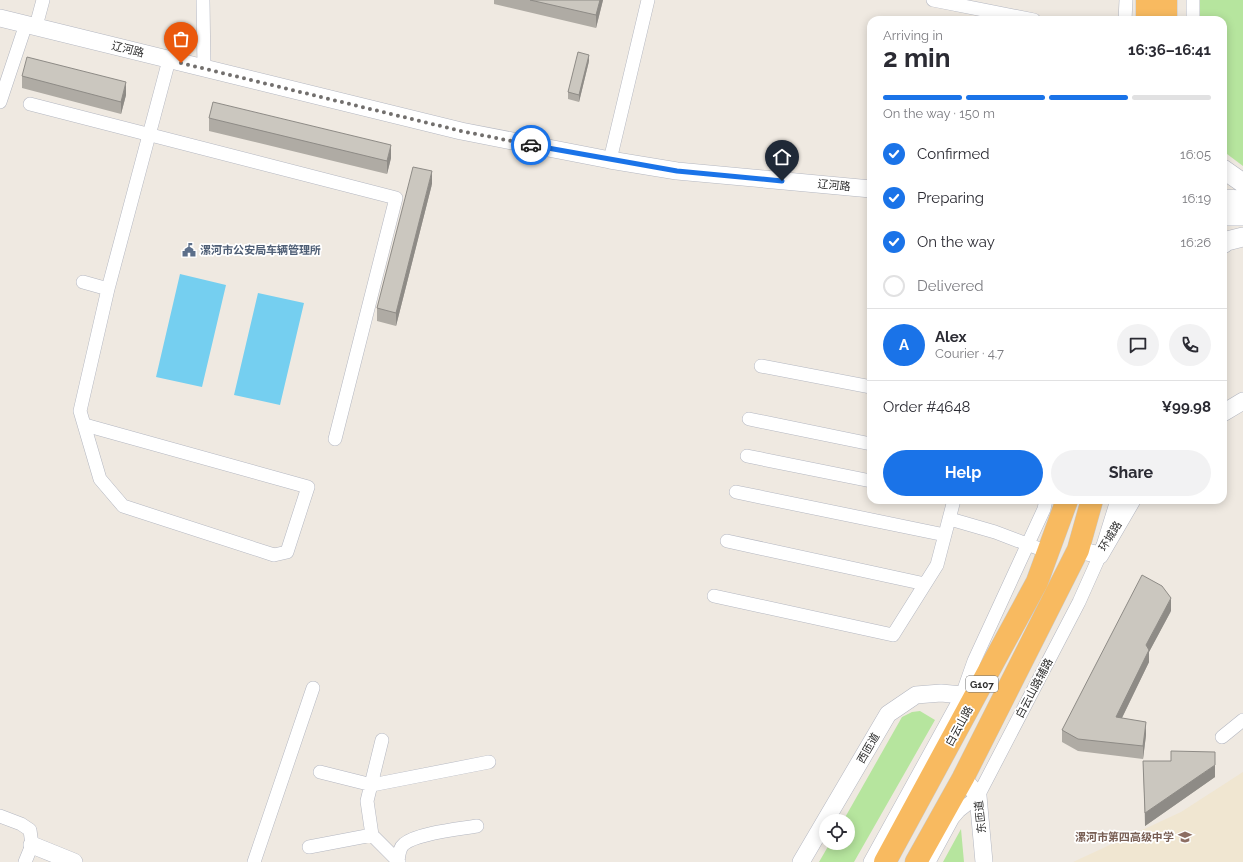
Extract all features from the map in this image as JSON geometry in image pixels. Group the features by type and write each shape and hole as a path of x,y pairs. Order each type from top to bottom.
{"highway":[{"path":"1147,0 1147,16"},
{"path":"1166,0 1166,16"},
{"name":"白云山路","path":"885,862 968,697 1036,582 1066,504"},
{"name":"G107","path":"916,862 963,778 1078,550 1091,504"}],"main road":[{"path":"1227,172 1243,184"},
{"path":"1227,199 1243,200"},
{"path":"1227,216 1243,216"},
{"path":"1227,241 1243,237"}],"street":[{"path":"0,102 31,25 43,0"},
{"path":"203,0 204,69"},
{"path":"610,160 648,0"},
{"path":"933,0 1014,16"},
{"path":"1125,16 1126,0"},
{"path":"1193,0 1193,16"},
{"name":"辽河路","path":"0,18 461,131 610,160 677,171 867,189"},
{"path":"85,425 308,487 287,552 274,555 123,506 100,478 80,411 108,289 169,60"},
{"path":"30,104 396,198 335,439"},
{"name":"辽河路","path":"677,171 867,180"},
{"path":"83,282 108,289"},
{"path":"761,366 867,386"},
{"path":"1227,411 1243,401"},
{"path":"749,419 867,443"},
{"path":"747,456 867,480"},
{"path":"736,492 945,535"},
{"path":"714,596 893,634 937,565 953,504"},
{"path":"870,862 968,697 974,660 1045,504"},
{"name":"白云山路辅路","path":"929,862 953,818 959,811 978,796 1079,602 1100,555 1116,504"},
{"name":"环城路","path":"1078,550 1100,555 1130,504"},
{"path":"950,519 995,532 1048,552"},
{"path":"727,541 925,584"},
{"path":"254,862 313,688"},
{"name":"西匝道","path":"801,862 888,714 916,695 941,692 968,697"},
{"path":"1222,737 1243,720"},
{"path":"382,740 372,786 367,801 372,835 399,862"},
{"path":"320,772 372,786 489,762"},
{"name":"东匝道","path":"963,778 978,796 984,862"},
{"path":"0,816 21,824 30,830 32,845 25,862"},
{"path":"399,862 399,853 404,844 422,836 476,826"},
{"path":"309,847 372,835"},
{"path":"32,845 74,862"}],"shaded area":[{"name":"漯河市第四高级中学","path":"1243,772 1243,862 1073,862 1181,812"}],"green space":[{"path":"1197,0 1243,0 1243,166 1227,154 1227,16 1196,16"},
{"path":"920,711 935,720 854,862 819,862 826,850 855,850 855,814 847,814 902,717 912,712"},
{"path":"961,829 964,862 943,862"}],"water":[{"path":"180,274 226,285 202,387 156,377"},
{"path":"258,293 304,303 280,405 234,395"}],"building":[{"path":"530,0 600,0 596,15"},
{"path":"578,52 589,55 579,95 568,92"},
{"path":"27,57 126,82 121,102 22,76"},
{"path":"213,102 391,145 387,161 209,118"},
{"path":"413,167 432,171 396,313 377,308"},
{"path":"1142,575 1162,586 1171,598 1146,645 1149,650 1116,717 1146,722 1143,746 1078,739 1062,730"},
{"path":"1171,751 1215,752 1215,765 1145,813 1143,761 1171,761"}],"way so far":[{"path":"181,63 461,131 531,145"}],"place":[{"name":"漯河市公安局车辆管理所","path":"189,250"},
{"name":"漯河市第四高级中学","path":"1185,837"}],"route":[{"path":"531,145 677,171 782,181"}]}
